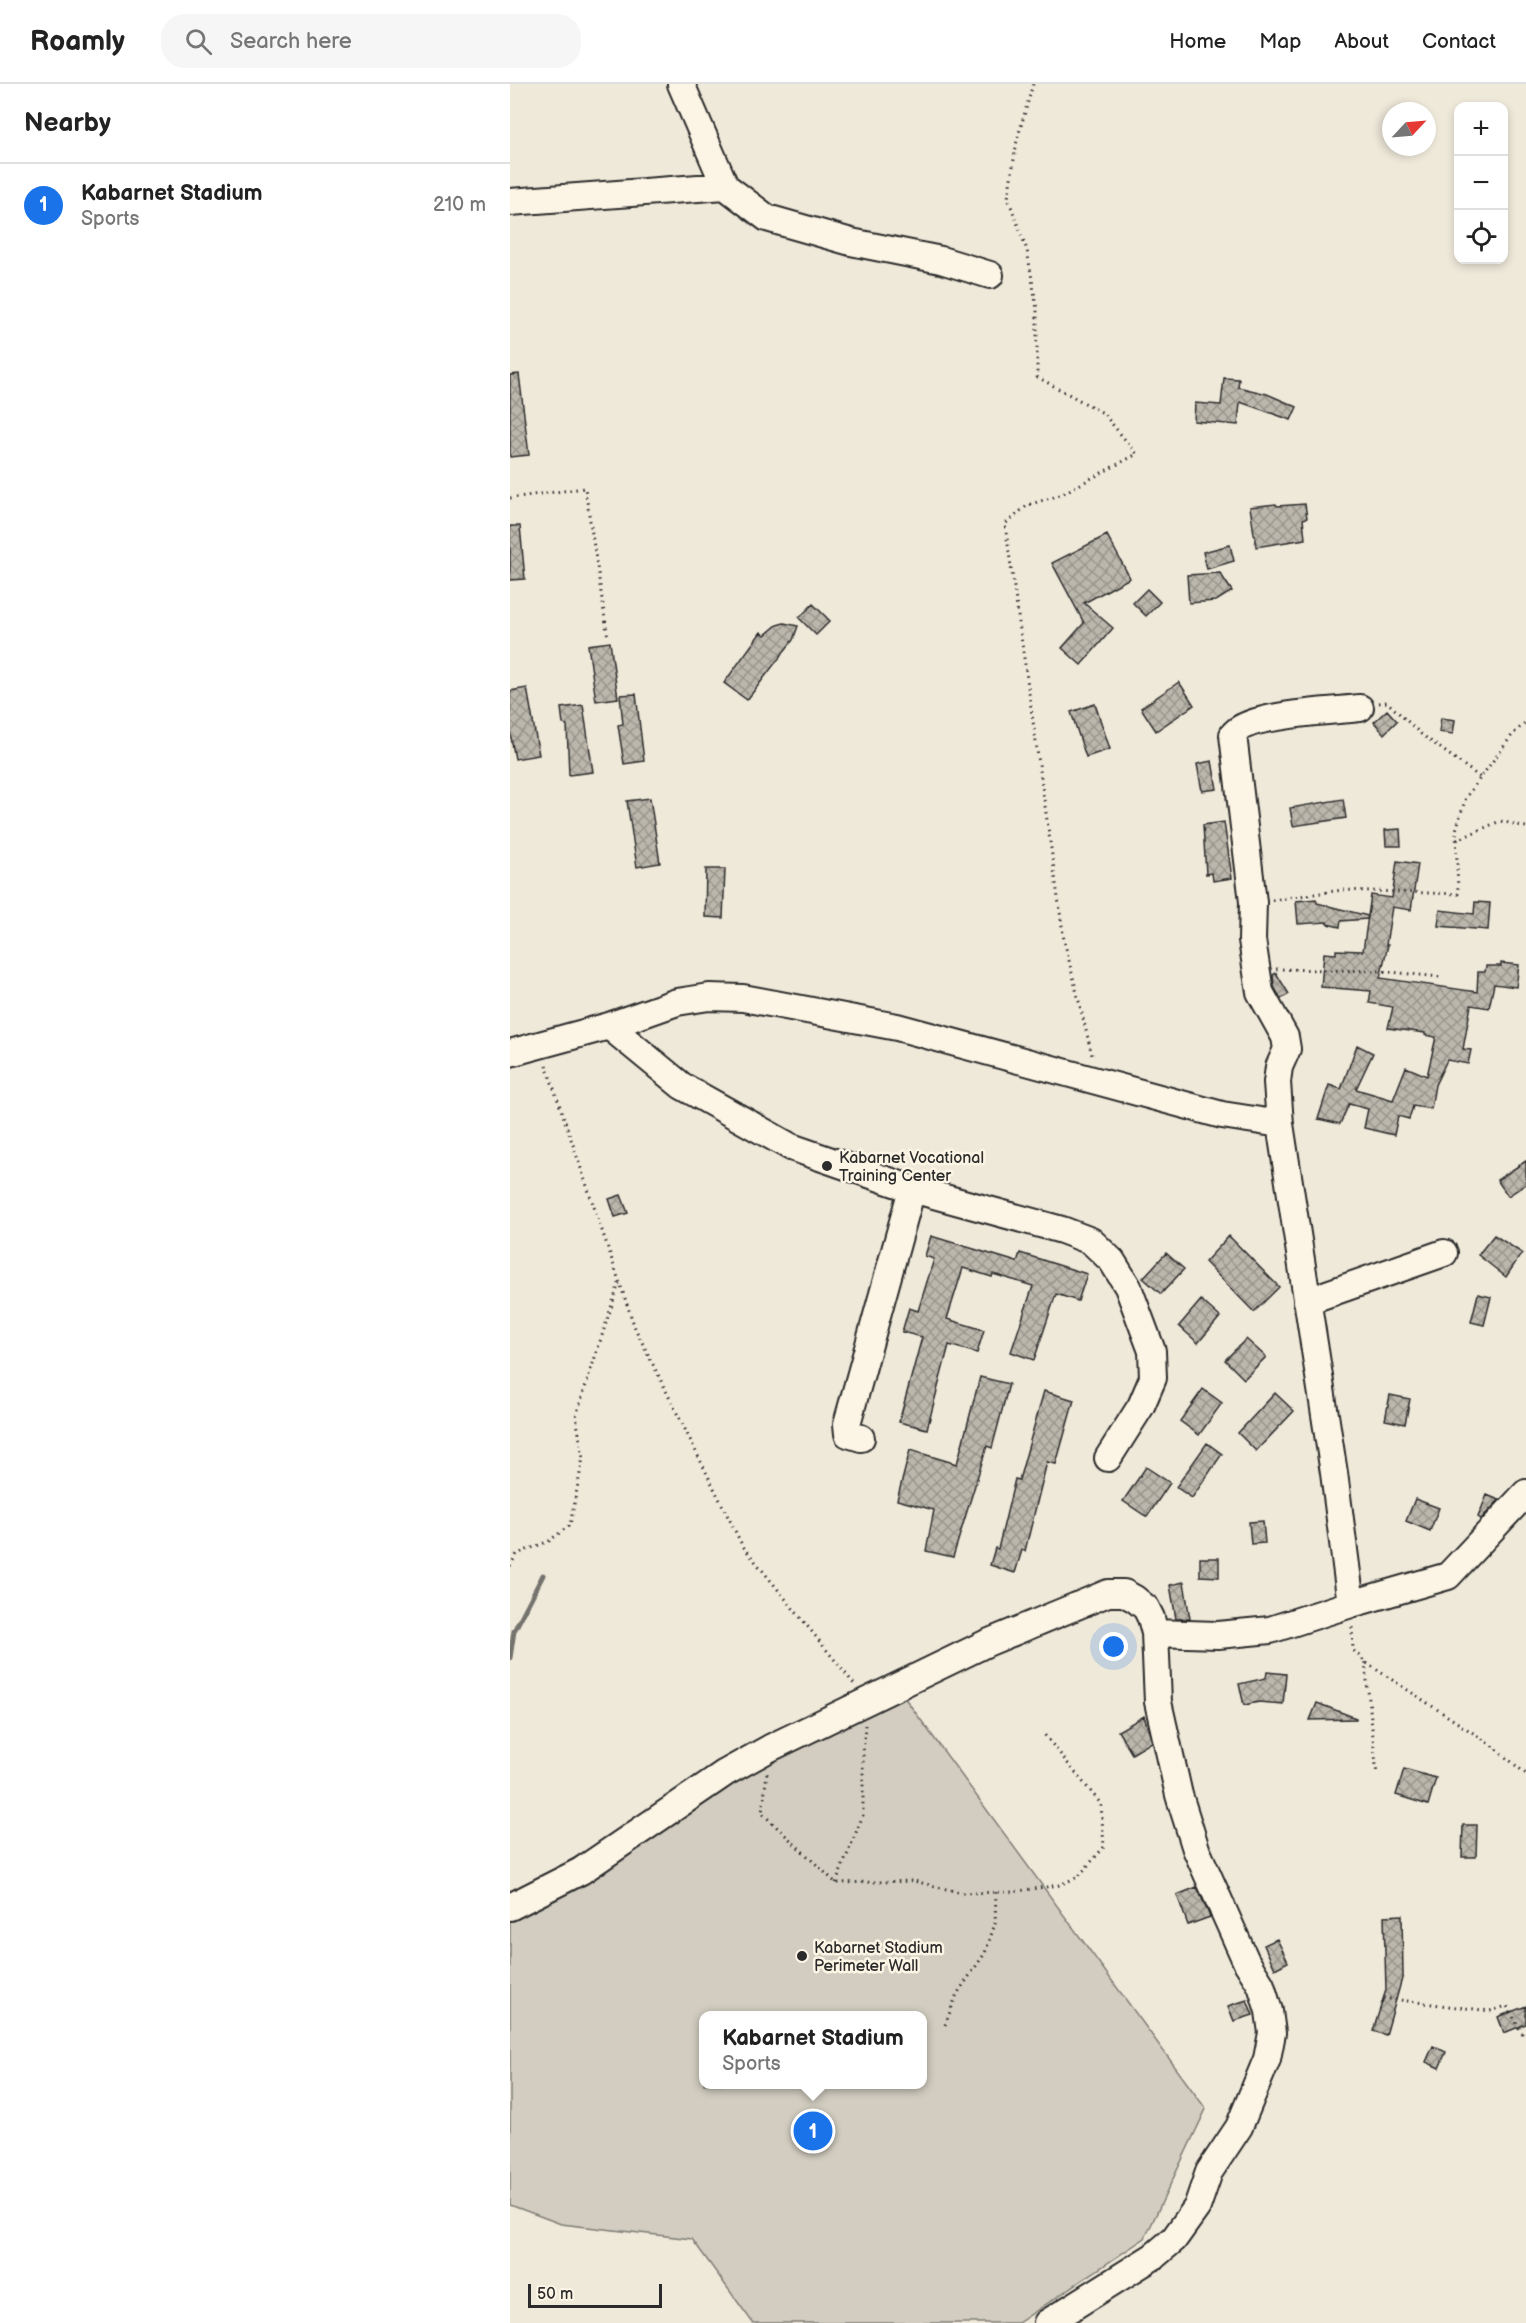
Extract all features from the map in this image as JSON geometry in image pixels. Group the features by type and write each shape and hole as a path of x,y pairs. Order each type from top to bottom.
{"street":[{"path":"681,84 726,186 767,218 851,242 940,260 990,275"},
{"path":"510,202 726,186"},
{"path":"1351,1604 1280,1124 1277,1082 1279,1067 1287,1049 1285,1037 1260,992 1252,940 1253,902 1233,735 1243,726 1264,720 1360,708"},
{"path":"510,1053 609,1026 676,1002 708,997 743,998 897,1027 1222,1115 1280,1124"},
{"path":"609,1026 682,1086 791,1147 912,1189 1062,1230 1092,1241 1112,1261 1128,1287 1152,1351 1153,1378 1141,1407 1108,1458"},
{"path":"861,1438 848,1434 847,1424 912,1189"},
{"path":"1307,1301 1444,1253"},
{"path":"1155,1633 1218,1635 1270,1630 1448,1576 1526,1493"},
{"path":"510,1907 581,1871 725,1773 770,1748 868,1703 987,1643 1108,1593 1124,1593 1146,1608 1155,1633 1158,1702 1179,1795 1196,1850 1246,1961 1261,1985 1269,2011 1272,2032 1267,2059 1239,2127 1209,2172 1197,2207 1174,2239 1154,2256 1047,2323"}],"path":[{"path":"1033,84 1017,140 1008,198 1027,250 1037,309 1037,377 1103,413 1137,454 1060,495 1028,505 1005,524 1064,940 1098,1081"},
{"path":"510,498 585,488 608,638"},
{"path":"1360,708 1387,702 1421,734 1481,778"},
{"path":"1253,902 1342,890 1458,894 1456,830 1466,797 1513,734 1526,722"},
{"path":"1457,840 1500,820 1526,827"},
{"path":"1257,967 1380,971 1440,977"},
{"path":"540,1046 635,1328 742,1545 818,1636 868,1703 863,1754 863,1815 836,1883"},
{"path":"510,1566 517,1554 549,1541 570,1525 583,1458 576,1416 619,1282"},
{"path":"1351,1604 1353,1650 1365,1662 1490,1744 1526,1774"},
{"path":"1365,1662 1377,1775"},
{"path":"770,1748 762,1813 836,1883 914,1881 962,1893 996,1892 1059,1885 1078,1877 1104,1847 1101,1804 1043,1733"},
{"path":"945,2025 957,1994 985,1953 995,1924 996,1892"},
{"path":"1383,1998 1490,2011 1507,2006 1516,2026 1522,2033 1526,2031"}],"shaded area":[{"name":"Kabarnet Stadium Perimeter Wall","path":"896,1686 1206,2109 1145,2238 1018,2323 753,2323 692,2239 561,2224 510,2205 510,1897 629,1825"}],"building":[{"path":"519,374 529,455 510,457 510,375"},
{"path":"1224,378 1239,379 1238,387 1267,394 1297,407 1291,420 1240,402 1238,425 1194,421 1195,403 1221,405"},
{"path":"1276,504 1277,506 1305,504 1307,518 1303,519 1305,539 1256,547 1250,507"},
{"path":"510,526 520,526 525,579 510,580"},
{"path":"1107,535 1130,578 1084,603 1113,628 1081,665 1062,648 1084,623 1052,563"},
{"path":"1230,545 1234,561 1207,569 1203,552"},
{"path":"1220,573 1232,591 1216,601 1189,603 1187,575"},
{"path":"1147,589 1160,602 1146,616 1133,603"},
{"path":"813,604 830,621 816,635 799,618"},
{"path":"784,623 798,626 793,640 747,700 724,683 761,632 765,635 777,625"},
{"path":"610,642 618,698 596,701 588,645"},
{"path":"1179,682 1194,705 1156,731 1141,708"},
{"path":"527,688 539,755 515,759 510,732 510,691"},
{"path":"636,694 644,761 624,764 618,725 623,724 620,695"},
{"path":"1095,704 1110,749 1086,757 1071,712"},
{"path":"583,705 593,772 569,775 567,725 563,724 561,708"},
{"path":"1387,710 1397,721 1384,734 1374,722"},
{"path":"1441,718 1455,720 1453,734 1439,732"},
{"path":"1212,761 1217,789 1202,791 1197,764"},
{"path":"650,798 660,863 637,867 627,801"},
{"path":"1343,799 1346,818 1293,826 1290,808"},
{"path":"1224,822 1232,878 1213,881 1212,873 1206,874 1203,825"},
{"path":"1400,829 1401,846 1386,846 1385,830"},
{"path":"1397,861 1418,864 1411,910 1392,907 1386,945 1388,945 1380,978 1477,992 1478,972 1485,972 1486,966 1501,966 1501,963 1519,965 1516,987 1494,984 1489,1008 1471,1005 1463,1049 1471,1050 1468,1064 1447,1060 1435,1085 1431,1109 1413,1106 1409,1119 1398,1116 1394,1135 1364,1128 1368,1109 1349,1104 1340,1124 1318,1119 1329,1085 1341,1089 1357,1045 1373,1053 1356,1089 1393,1100 1406,1067 1427,1076 1436,1037 1425,1035 1425,1033 1388,1028 1393,1007 1369,1003 1371,991 1321,987 1324,953 1336,954 1336,950 1363,951 1371,895 1392,898"},
{"path":"706,869 725,869 723,918 705,917"},
{"path":"1316,899 1317,903 1368,916 1367,919 1341,921 1340,927 1327,924 1327,922 1298,924 1296,901"},
{"path":"1475,902 1490,903 1488,930 1438,926 1440,910 1474,914"},
{"path":"1276,973 1289,994 1281,999 1274,987 1273,975"},
{"path":"1526,1161 1526,1184 1508,1196 1497,1180"},
{"path":"621,1195 628,1213 615,1217 609,1199"},
{"path":"1494,1235 1522,1253 1506,1277 1478,1255"},
{"path":"931,1236 1017,1262 1020,1253 1087,1274 1078,1301 1056,1294 1034,1360 1011,1352 1033,1286 963,1268 947,1319 984,1330 977,1353 949,1345 927,1429 899,1422 922,1337 902,1332 909,1308 918,1311 934,1259 925,1256"},
{"path":"1229,1236 1279,1287 1254,1312 1205,1262"},
{"path":"1166,1253 1184,1269 1161,1294 1143,1278"},
{"path":"1478,1294 1491,1297 1484,1325 1471,1322"},
{"path":"1201,1300 1220,1317 1198,1343 1179,1326"},
{"path":"1246,1339 1266,1357 1244,1379 1225,1360"},
{"path":"980,1377 1009,1384 992,1448 987,1446 953,1557 926,1551 934,1510 897,1500 910,1450 957,1464"},
{"path":"1203,1389 1222,1403 1199,1435 1180,1421"},
{"path":"1044,1391 1074,1400 1056,1464 1047,1462 1025,1551 1022,1550 1015,1573 990,1565 995,1548 998,1549 1015,1479 1019,1480"},
{"path":"1275,1393 1294,1411 1256,1451 1238,1433"},
{"path":"1390,1395 1410,1399 1405,1424 1385,1420"},
{"path":"1207,1443 1222,1454 1192,1498 1176,1487"},
{"path":"1146,1467 1170,1483 1147,1517 1123,1501"},
{"path":"1487,1495 1499,1500 1481,1519 1478,1517"},
{"path":"1415,1499 1439,1508 1430,1531 1406,1521"},
{"path":"1263,1521 1265,1543 1251,1544 1249,1522"},
{"path":"1200,1558 1219,1558 1219,1577 1200,1576"},
{"path":"1184,1582 1190,1619 1176,1619 1170,1585"},
{"path":"1267,1672 1286,1674 1283,1704 1259,1702 1244,1705 1239,1684 1266,1678"},
{"path":"1317,1703 1356,1718 1356,1719 1310,1720"},
{"path":"1144,1716 1152,1742 1132,1754 1118,1731"},
{"path":"1404,1769 1436,1778 1428,1805 1396,1795"},
{"path":"1463,1825 1477,1825 1476,1857 1462,1857"},
{"path":"1197,1887 1210,1917 1188,1925 1177,1895"},
{"path":"1402,1915 1403,1975 1386,2035 1373,2031 1386,1990 1384,1916"},
{"path":"1277,1939 1288,1962 1275,1969 1264,1945"},
{"path":"1247,2000 1253,2015 1234,2021 1228,2006"},
{"path":"1526,2006 1526,2024 1504,2033 1498,2017"},
{"path":"1433,2046 1446,2052 1439,2068 1426,2062"}],"waterway":[{"path":"510,1658 514,1631 543,1575"}],"place":[{"name":"Kabarnet Vocational Training Center","path":"827,1166"},
{"name":"Kabarnet Stadium Perimeter Wall","path":"802,1956"},
{"name":"Kabarnet Stadium","path":"813,2131"}]}
